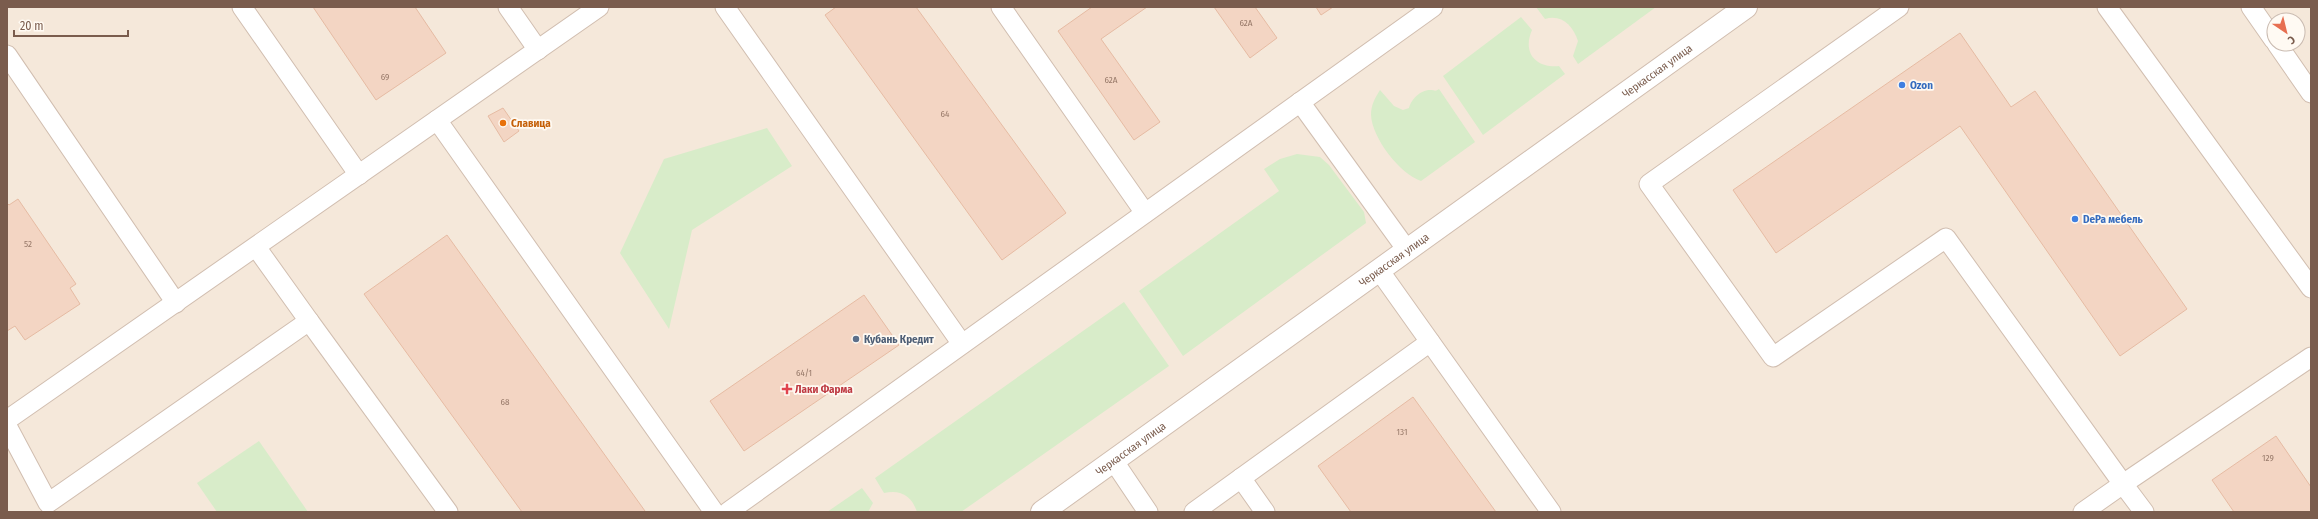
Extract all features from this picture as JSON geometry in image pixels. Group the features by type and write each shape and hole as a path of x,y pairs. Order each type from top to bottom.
{"street":[{"name":"Черкасская улица","path":"1042,512 1746,7"}],"lane":[{"path":"242,7 359,174"},
{"path":"508,7 538,50"},
{"path":"7,420 598,7"},
{"path":"725,7 962,344"},
{"path":"1000,7 1144,213"},
{"path":"728,512 1433,7"},
{"path":"1899,7 1649,184 1773,357 1946,238 2144,512"},
{"path":"2107,7 2311,288"},
{"path":"2251,7 2266,29"},
{"path":"2283,52 2311,93"},
{"path":"7,55 176,303"},
{"path":"1300,102 1407,250"},
{"path":"437,120 714,512"},
{"path":"256,246 448,512"},
{"path":"1379,270 1551,512"},
{"path":"7,426 46,509 309,321"},
{"path":"1194,512 1430,342"},
{"path":"2083,512 2311,357"},
{"path":"1113,460 1148,512"},
{"path":"1241,478 1264,512"}],"shaded area":[{"path":"7,7 2311,7 2311,512 7,512"}],"green space":[{"path":"1536,7 1656,7 1578,64 1573,56 1578,41 1570,26 1566,22 1557,18 1545,19"},
{"path":"1521,17 1532,30 1529,38 1529,46 1533,57 1538,62 1551,66 1559,66 1565,74 1483,135 1443,76"},
{"path":"1439,89 1475,142 1421,181 1404,171 1388,154 1376,134 1371,115 1372,108 1380,90 1394,106 1403,110 1409,108 1419,94 1426,90 1436,91"},
{"path":"767,128 792,166 692,230 669,329 620,253 664,159"},
{"path":"1297,154 1320,157 1329,165 1364,212 1366,223 1183,356 1139,291 1279,191 1264,169 1280,159"},
{"path":"1124,302 1169,366 961,512 917,512 915,506 905,495 896,492 884,493 875,478"},
{"path":"259,441 308,512 217,512 197,483"},
{"path":"862,488 873,503 868,512 827,512"}],"building":[{"path":"313,7 415,7 446,53 376,100"},
{"path":"836,7 916,7 1066,213 1002,260 825,15"},
{"path":"1092,7 1147,7 1101,39 1160,122 1134,140 1058,31"},
{"path":"1214,7 1255,7 1277,38 1250,58"},
{"path":"1316,7 1333,7 1321,15"},
{"path":"1960,33 2011,107 2035,91 2187,309 2120,356 1960,126 1776,253 1733,190"},
{"name":"Славица","path":"503,108 519,131 504,142 488,116"},
{"path":"18,199 76,284 70,288 80,304 25,340 15,326 7,331 7,203 9,205"},
{"path":"447,235 645,511 522,512 364,294"},
{"path":"864,295 899,345 744,451 710,401"},
{"path":"1413,397 1496,512 1351,512 1318,466"},
{"path":"2276,436 2311,487 2311,512 2234,512 2212,480"}],"place":[{"name":"Ozon","path":"1902,85"},
{"name":"Славица","path":"503,123"},
{"name":"DePa мебель","path":"2075,219"},
{"name":"Кубань Кредит","path":"856,339"},
{"name":"Лаки Фарма","path":"787,389"}]}
